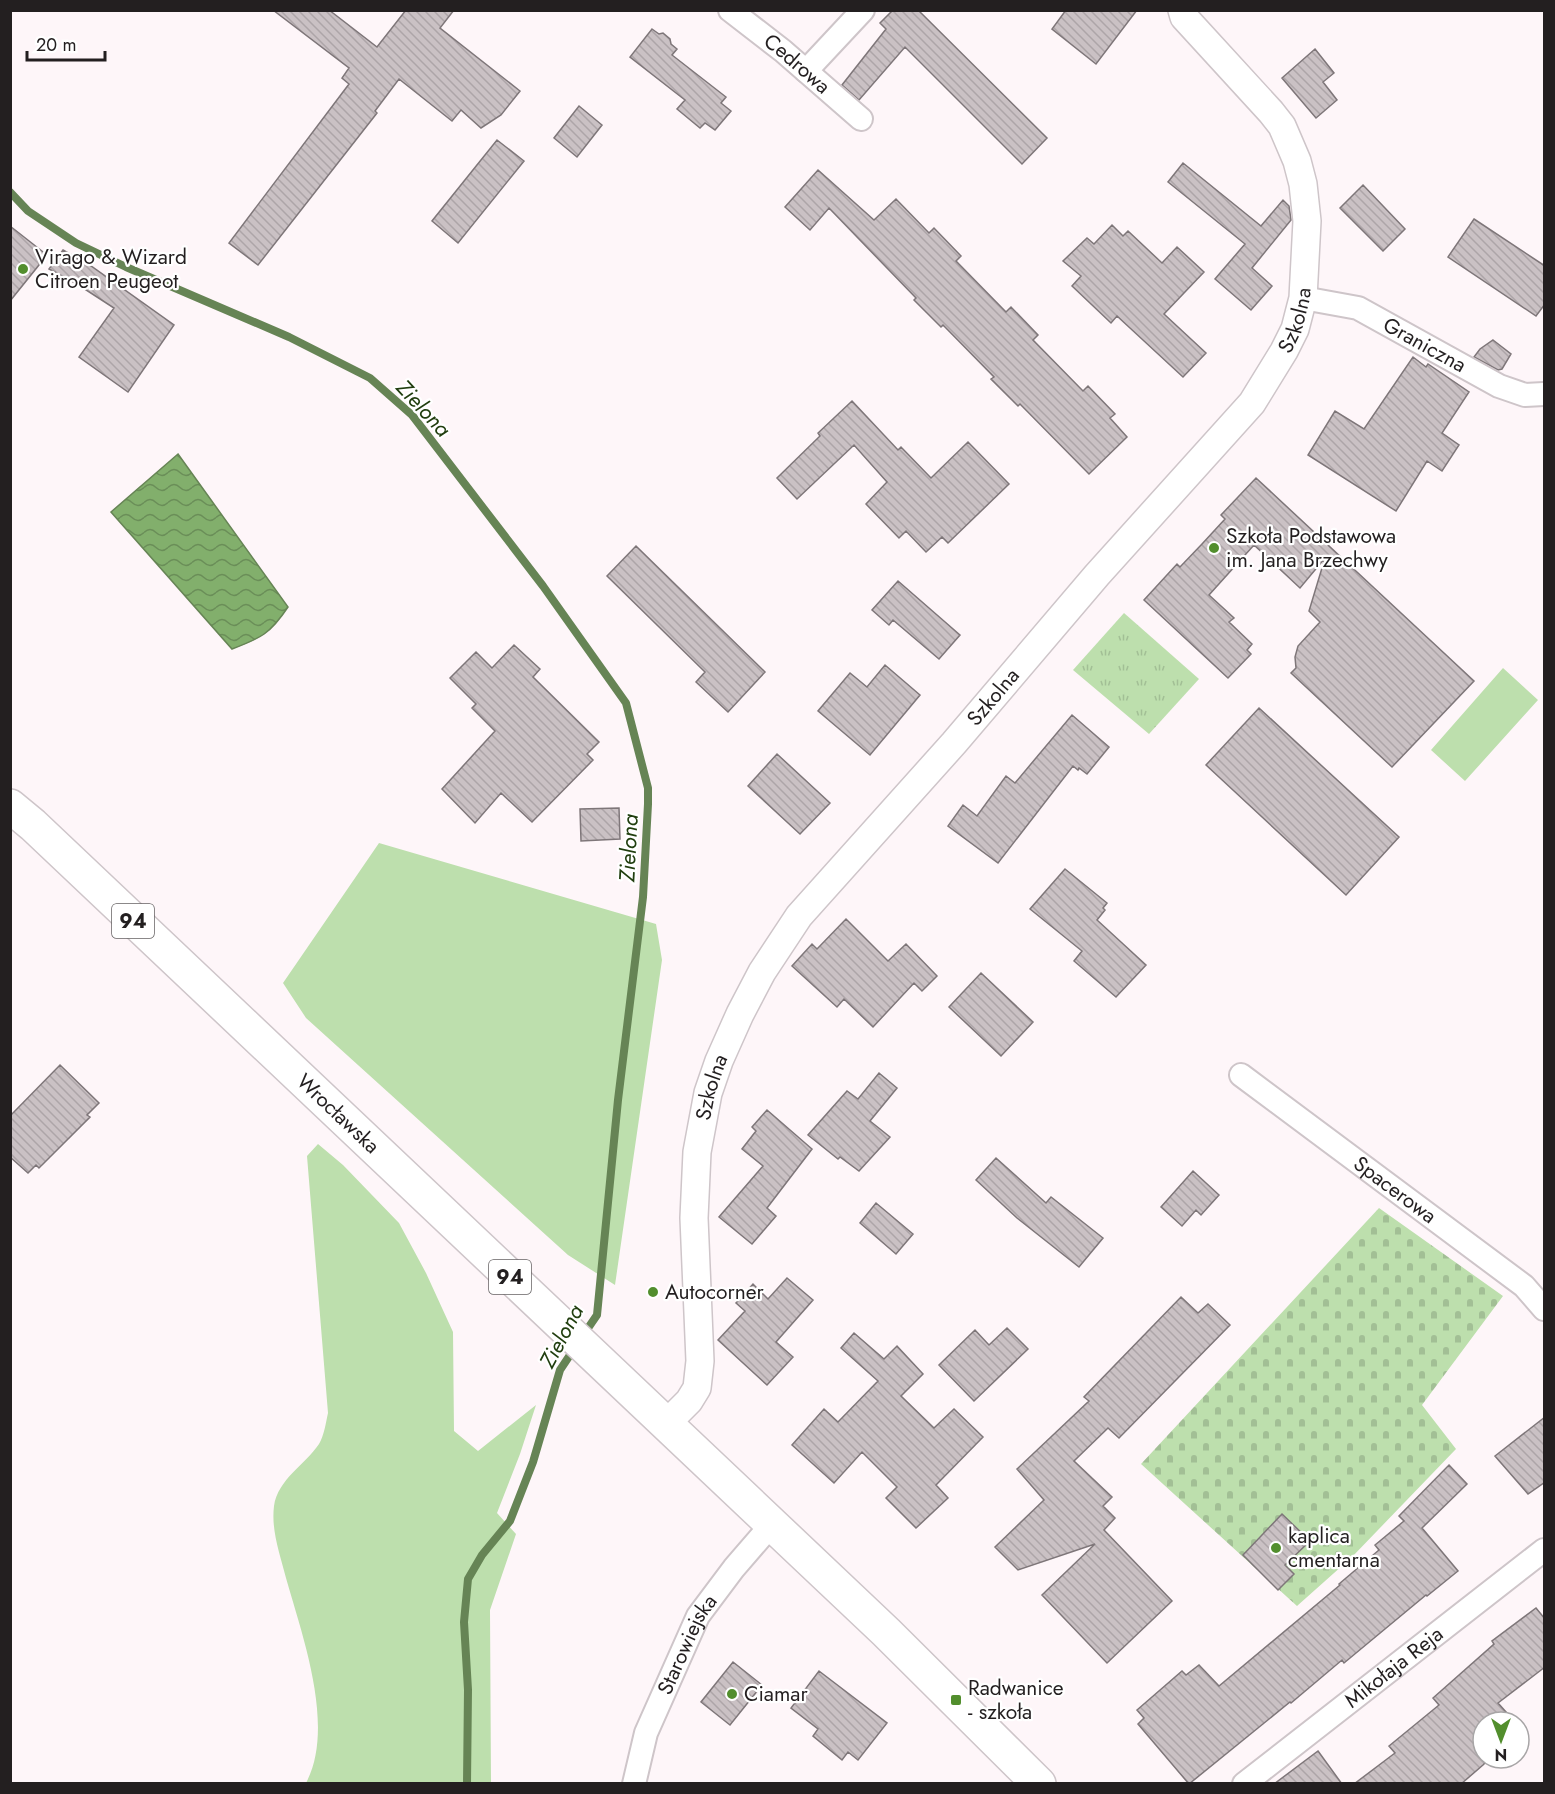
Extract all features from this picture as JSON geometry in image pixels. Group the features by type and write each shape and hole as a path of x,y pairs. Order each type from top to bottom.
{"main road":[{"name":"Wrocławska","path":"10,806 33,825 665,1425"},
{"name":"94","path":"665,1425 886,1632 1039,1784"}],"street":[{"name":"Cedrowa","path":"730,10 807,71 861,119"},
{"path":"807,71 863,10"},
{"name":"Szkolna","path":"665,1425 689,1401 697,1388 700,1361 694,1218 697,1152 708,1093 719,1061 762,972 799,916 954,743 1097,575 1252,403 1295,329 1303,298 1307,221 1303,184 1290,142 1282,126 1271,112 1184,17 1182,10"},
{"name":"Graniczna","path":"1303,298 1358,308 1499,386 1525,395 1545,394"},
{"name":"Spacerowa","path":"1241,1075 1524,1286 1545,1309"},
{"name":"Starowiejska","path":"634,1784 646,1733 698,1617 734,1568 772,1524"},
{"name":"Mikołaja Reja","path":"1244,1784 1545,1550"}],"green space":[{"path":"1124,613 1199,679 1149,734 1073,670"},
{"path":"1503,668 1538,700 1465,781 1431,750"},
{"path":"379,843 656,924 662,960 615,1285 568,1255 306,1018 283,983"},
{"path":"318,1144 343,1165 399,1223 426,1273 453,1332 454,1431 478,1451 536,1405 497,1513 516,1534 490,1610 491,1783 306,1783 314,1760 318,1735 317,1709 307,1653 277,1542 273,1515 277,1496 286,1480 321,1441 328,1413 307,1156"},
{"path":"1379,1208 1503,1296 1422,1405 1456,1449 1352,1557 1297,1606 1141,1464"}],"water":[{"path":"178,454 288,607 264,634 232,649 111,512"}],"building":[{"path":"273,10 329,10 377,47 406,10 454,10 440,28 520,91 501,115 481,128 461,110 452,121 399,79 375,111 377,113 258,265 229,243 349,84 342,78 349,68"},
{"path":"893,10 918,10 1047,138 1022,164 905,47 859,100 842,85 886,29 880,23"},
{"path":"1066,10 1137,10 1096,64 1052,29"},
{"path":"652,29 659,34 663,33 670,39 671,44 677,49 672,55 726,97 721,103 731,111 715,130 705,123 700,128 677,109 685,100 630,57"},
{"path":"1315,49 1334,73 1323,82 1337,100 1316,118 1282,78"},
{"path":"579,106 602,125 577,157 554,138"},
{"path":"497,140 524,161 458,243 432,221"},
{"path":"1183,163 1261,226 1283,200 1289,206 1291,220 1252,268 1272,286 1251,310 1215,279 1245,244 1168,182"},
{"path":"818,170 874,220 896,199 929,233 934,228 961,256 956,261 1006,312 1011,307 1038,335 1033,340 1083,391 1088,386 1115,414 1110,418 1127,437 1089,474 1020,404 1018,406 991,379 994,377 943,325 941,327 914,300 916,298 829,208 810,230 785,207"},
{"path":"1363,185 1405,229 1383,251 1340,208"},
{"path":"1474,219 1545,266 1545,304 1536,316 1448,257"},
{"path":"1112,225 1123,236 1128,231 1162,263 1177,247 1204,272 1164,314 1206,353 1183,377 1117,316 1111,323 1072,286 1081,276 1063,261 1087,238 1094,244"},
{"name":"Virago & Wizard Citroen Peugeot","path":"10,226 47,255 10,301"},
{"path":"63,250 91,266 174,325 128,392 79,357 114,308 49,269"},
{"path":"1493,340 1511,354 1502,369 1498,370 1474,357 1480,349"},
{"path":"1413,357 1426,367 1428,364 1469,392 1442,433 1459,445 1442,471 1427,461 1396,511 1308,455 1335,411 1364,429"},
{"path":"852,401 898,450 901,447 931,478 968,442 1009,484 948,543 942,537 926,552 906,531 899,538 866,504 887,482 854,445 797,499 777,478 820,436 818,433"},
{"path":"1256,478 1474,681 1392,767 1291,673 1296,668 1295,657 1298,646 1320,622 1309,611 1325,558 1300,588 1254,545 1209,595 1234,618 1229,622 1252,644 1247,650 1251,654 1228,678 1144,600 1177,564 1180,567 1225,519 1221,515"},
{"path":"636,546 765,672 728,712 696,682 705,672 607,576"},
{"path":"898,581 960,635 939,659 893,620 889,625 872,610"},
{"path":"514,645 540,669 533,677 599,742 587,754 593,760 532,822 501,793 475,823 442,789 495,731 472,708 476,704 450,678 476,652 492,668"},
{"path":"885,665 920,695 870,755 818,711 850,673 867,687"},
{"path":"1259,708 1399,837 1346,895 1206,765"},
{"path":"1072,715 1109,747 1087,774 1073,766 998,863 948,826 963,805 977,816 1006,776 1015,783"},
{"path":"777,754 830,803 800,834 748,786"},
{"path":"619,808 620,839 581,841 580,809"},
{"path":"1065,869 1107,903 1103,908 1105,910 1097,920 1146,965 1116,997 1074,961 1082,951 1030,909"},
{"path":"846,919 888,961 906,944 937,976 922,991 914,983 873,1027 844,999 837,1007 792,966 812,944 817,949"},
{"path":"981,973 1033,1022 1001,1056 949,1007"},
{"path":"60,1065 99,1103 87,1115 90,1117 39,1168 36,1165 28,1173 10,1157 10,1116"},
{"path":"879,1073 897,1088 870,1121 890,1137 859,1171 840,1157 838,1159 808,1135 847,1091 858,1099"},
{"path":"767,1110 812,1149 767,1208 776,1216 752,1244 719,1217 763,1166 742,1149 756,1131 752,1127"},
{"path":"996,1158 1046,1203 1051,1197 1103,1238 1079,1267 1017,1218 976,1180"},
{"path":"1193,1171 1219,1195 1201,1215 1196,1210 1182,1226 1161,1207"},
{"path":"876,1203 913,1234 896,1254 860,1223"},
{"path":"787,1278 813,1300 776,1342 793,1357 767,1385 718,1340 745,1311 736,1303 753,1284 768,1299"},
{"path":"1181,1297 1198,1313 1208,1304 1230,1325 1119,1438 1108,1428 1074,1461 1112,1497 1103,1506 1115,1518 1104,1530 1172,1601 1107,1663 1042,1595 1095,1544 1018,1570 995,1547 1044,1500 1017,1469 1089,1401 1084,1397"},
{"path":"1007,1328 1028,1349 974,1401 939,1365 975,1330 989,1345"},
{"path":"854,1333 884,1359 897,1346 923,1374 901,1396 934,1428 954,1409 983,1437 936,1485 948,1498 916,1528 886,1498 897,1487 862,1452 834,1483 792,1445 824,1409 838,1422 878,1381 841,1348"},
{"path":"1545,1417 1545,1482 1528,1494 1495,1456"},
{"path":"1449,1465 1467,1484 1422,1528 1458,1571 1344,1663 1342,1660 1189,1784 1138,1724 1144,1718 1137,1710 1182,1671 1186,1675 1199,1665 1219,1686 1379,1550 1375,1545 1404,1521 1399,1516"},
{"name":"kaplica cmentarna","path":"1282,1514 1310,1541 1285,1565 1294,1574 1278,1590 1243,1555"},
{"path":"1536,1608 1545,1619 1545,1667 1498,1703 1504,1710 1471,1710 1471,1770 1477,1770 1461,1784 1354,1784 1395,1753 1389,1746 1439,1705 1433,1698 1494,1644 1492,1641"},
{"name":"Ciamar","path":"733,1662 762,1685 730,1725 701,1702"},
{"path":"819,1671 887,1723 858,1760 848,1752 842,1760 813,1736 818,1729 791,1708"},
{"path":"1318,1751 1342,1784 1274,1784"}],"waterway":[{"name":"Zielona","path":"10,192 28,211 76,243 289,337 370,378 412,415 543,586 626,703 648,788 643,897 618,1100 597,1315 584,1334"},
{"name":"Zielona","path":"467,1784 468,1690 464,1622 468,1579 482,1555 510,1521 533,1462 560,1370 574,1349"}],"place":[{"name":"Virago & Wizard Citroen Peugeot","path":"23,269"},
{"name":"Szkoła Podstawowa im. Jana Brzechwy","path":"1214,548"},
{"name":"Autocorner","path":"653,1292"},
{"name":"kaplica cmentarna","path":"1276,1548"},
{"name":"Ciamar","path":"732,1694"},
{"name":"Radwanice - szkoła","path":"956,1700"}]}
